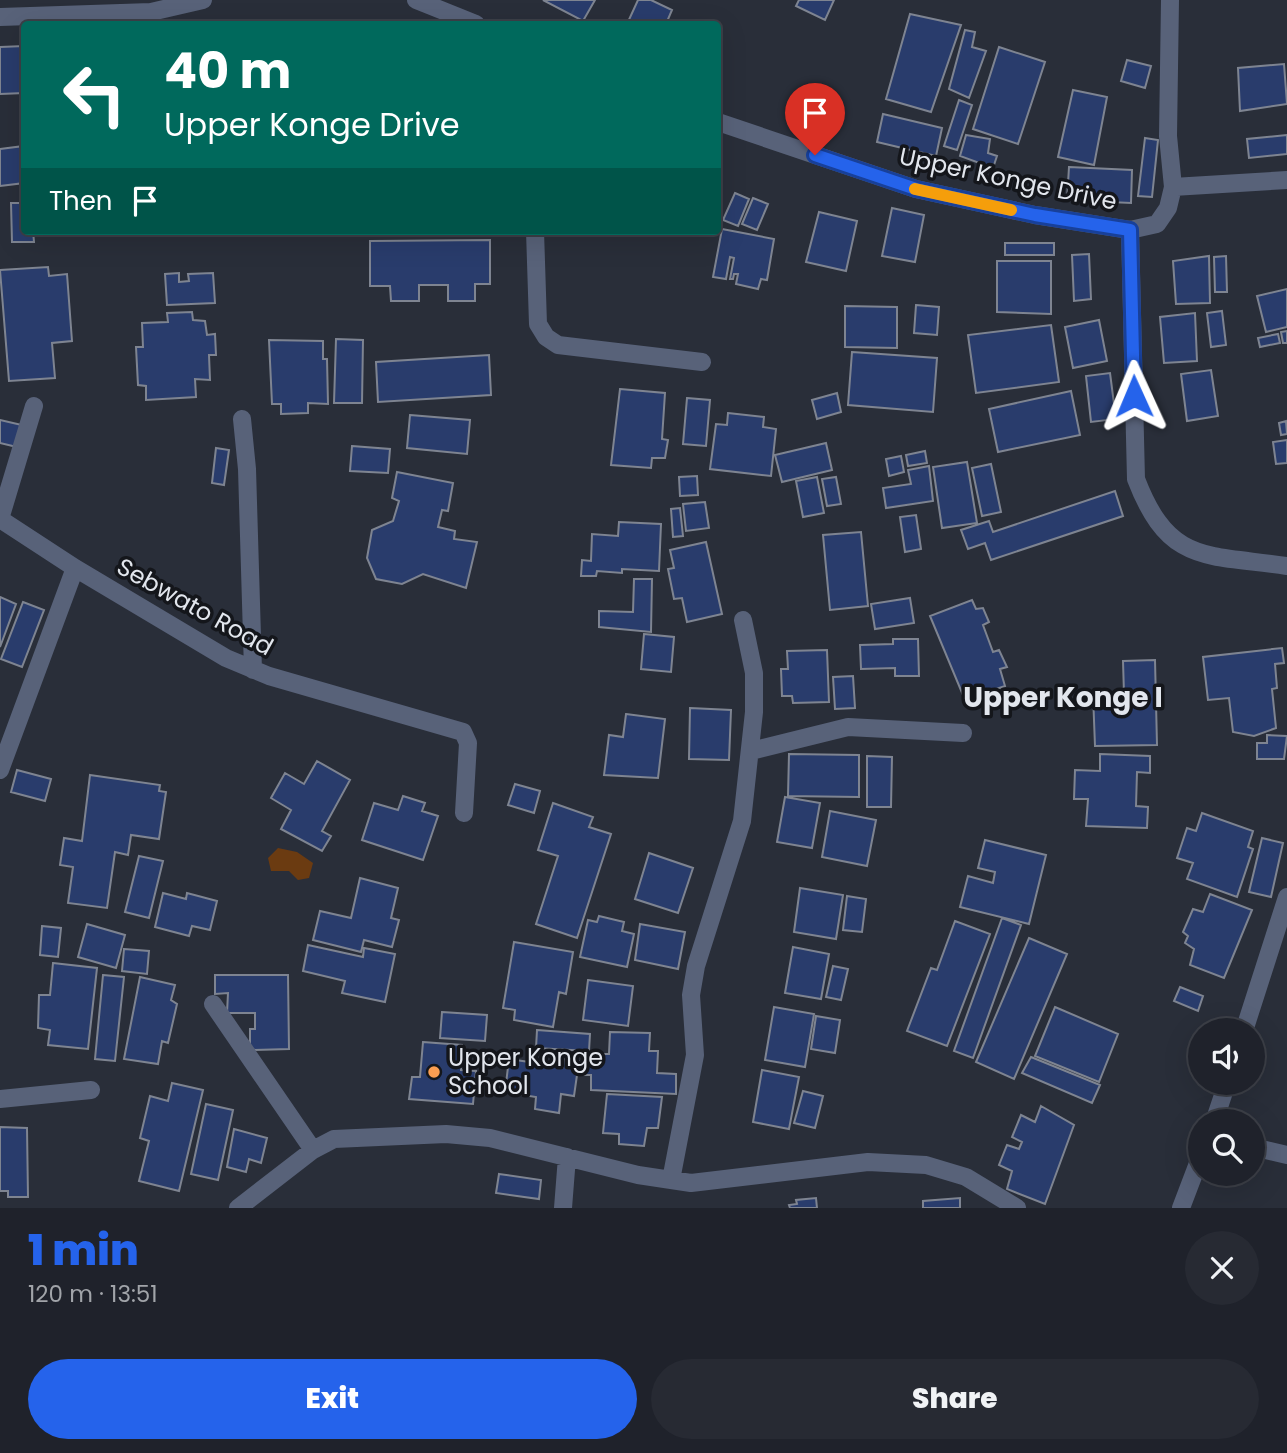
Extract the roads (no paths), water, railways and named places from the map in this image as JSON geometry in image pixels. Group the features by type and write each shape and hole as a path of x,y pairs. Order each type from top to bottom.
{"street":[{"path":"0,17 151,12 203,0"},
{"path":"416,0 468,21"},
{"path":"1170,0 1168,136 1173,187 1287,180"},
{"name":"Upper Konge Drive","path":"721,123 916,189 1035,215 1130,230 1157,224 1168,208 1173,187"},
{"name":"Upper Konge Drive","path":"1130,230 1136,479 1149,513 1170,537 1192,552 1287,566"},
{"path":"535,235 538,324 546,337 558,345 702,362"},
{"path":"0,519 34,406"},
{"path":"243,419 253,670"},
{"name":"Sebwato Road","path":"0,519 75,568 226,658 253,670 463,732 468,743 464,813"},
{"path":"0,770 75,568"},
{"path":"671,1180 690,1098 695,1055 691,995 696,966 742,821 751,751 754,673 743,620"},
{"path":"751,751 848,727 963,733"},
{"path":"1248,1018 1287,897"},
{"path":"213,1004 313,1150"},
{"path":"0,1099 91,1090"},
{"path":"238,1208 313,1150 334,1139 446,1134 490,1138 638,1175 691,1183 867,1162 926,1165 966,1177 1017,1208"},
{"path":"1265,1150 1287,1155"},
{"path":"563,1208 567,1157"},
{"path":"1181,1208 1189,1186"}],"place":[{"name":"Upper Konge School","path":"434,1072"}],"district":[{"name":"Upper Konge I","path":"1063,697"}]}
